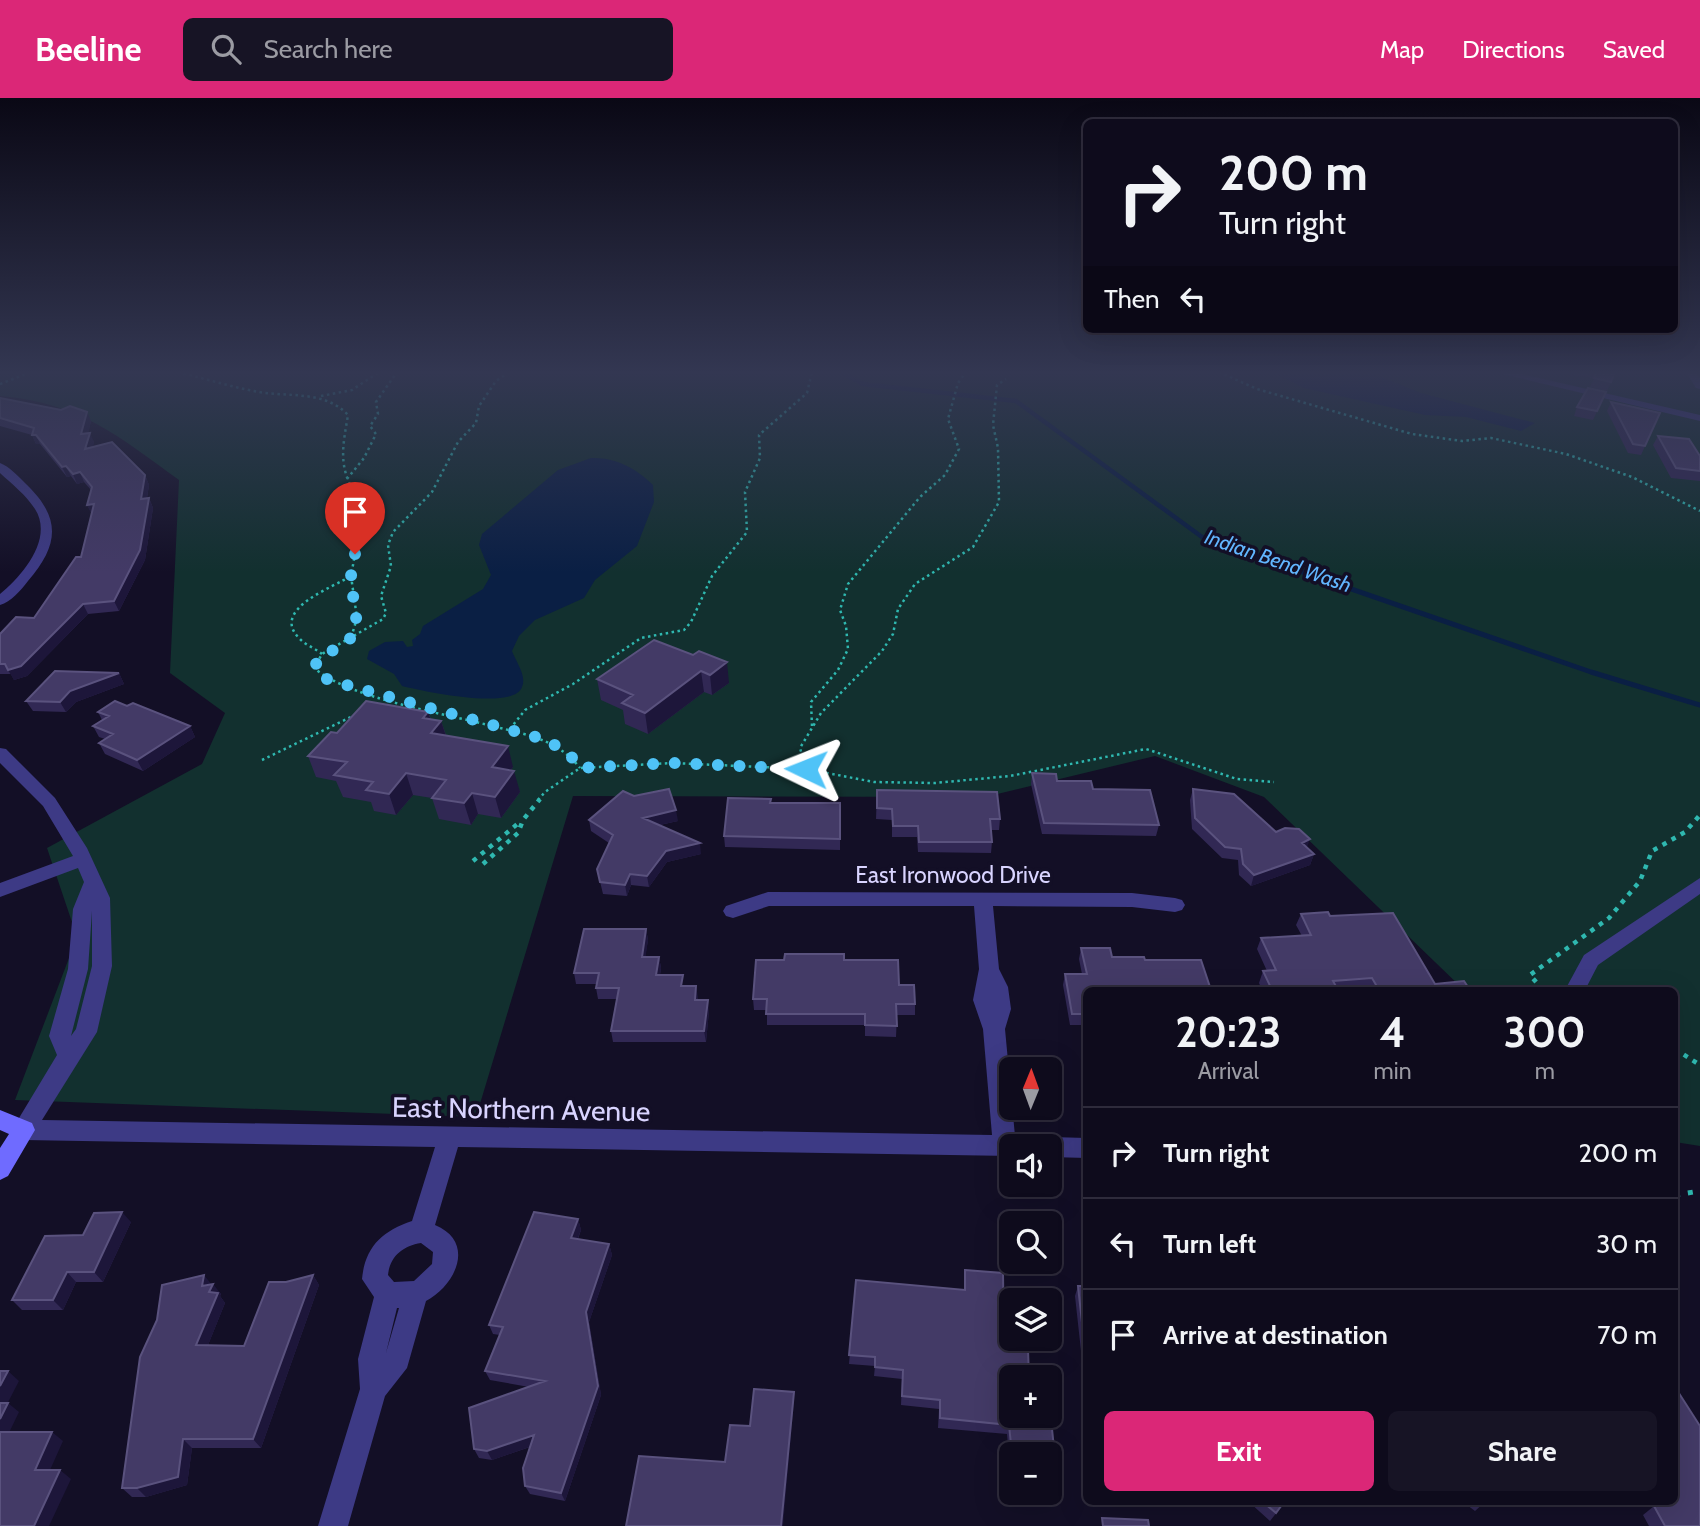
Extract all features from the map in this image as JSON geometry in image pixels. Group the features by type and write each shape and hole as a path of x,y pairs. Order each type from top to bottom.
{"street":[{"path":"0,467 44,514 47,529 40,554 26,575 0,601"},
{"path":"0,753 49,802 101,898 102,966 86,1032 68,1056 0,1169"},
{"path":"0,890 82,860"},
{"path":"1577,987 1591,960 1700,885"},
{"name":"East Ironwood Drive","path":"733,911 768,899 1132,901 1175,905"},
{"path":"983,900 989,969 982,987 983,1009 994,1029 1009,1134"},
{"path":"0,1120 24,1130"},
{"path":"0,1137 24,1130"},
{"name":"East Northern Avenue","path":"24,1130 999,1146"},
{"path":"421,1231 450,1138"},
{"path":"1062,1147 1083,1148"},
{"path":"421,1231 441,1238 447,1257 437,1279 415,1295 396,1297 388,1294 375,1279 379,1256 397,1237 421,1231"},
{"path":"374,1389 371,1359 388,1294"},
{"path":"333,1526 374,1389 398,1359 415,1295"}],"path":[{"path":"345,439 346,444 341,460 354,492 350,510 355,554 351,576 357,618 349,640"},
{"path":"347,480 364,461 366,450 374,439"},
{"path":"461,439 432,492 393,532 388,545 391,566 381,596 386,613 383,619 322,654 314,668 328,680 388,699 547,740 570,755 580,768"},
{"path":"510,729 525,710 573,684 641,638 684,630 691,622 712,576 737,548 747,532 744,492 760,458 759,439"},
{"path":"812,726 811,702 831,680 848,649 848,637 841,610 848,584 920,497 938,483 956,458 959,449 954,439"},
{"path":"806,769 800,756 800,748 812,726 882,651 893,634 898,609 915,584 967,553 979,540 1001,496 996,439"},
{"path":"1442,439 1462,441 1485,439"},
{"path":"1494,439 1566,454 1632,477 1700,511"},
{"path":"322,654 298,637 291,621 293,613 305,601 330,590 351,576"},
{"path":"379,706 388,699"},
{"path":"262,760 358,714"},
{"path":"340,729 347,718"},
{"path":"483,864 518,833 523,820 545,792 580,768 672,763 806,769 874,782 973,782 1146,749 1237,779 1273,782"},
{"path":"1540,987 1530,975 1569,948 1622,904 1640,885 1652,851 1684,834 1700,815"},
{"path":"472,861 523,820"},
{"path":"1678,1051 1700,1065"},
{"path":"1678,1195 1700,1191"}],"green space":[{"path":"121,439 1700,439 1700,1146 1678,1142 1678,987 1461,987 1264,797 1155,756 985,797 573,796 476,1117 15,1100 77,937 47,848 202,764 225,713 170,673 179,480"}],"water":[{"path":"591,458 617,462 640,473 653,485 654,502 637,546 595,580 584,598 535,620 519,636 512,651 523,683 515,694 486,699 402,686 394,674 367,659 369,651 385,642 403,641 407,647 413,646 412,640 420,634 423,626 483,589 491,575 479,545 482,534 558,470"}],"building":[{"path":"39,439 88,439 85,449 112,442 145,475 141,499 149,498 140,550 114,601 83,604 21,666 8,670 5,664 0,664 0,634 16,617 34,618 76,557 81,557 94,504 87,505 92,487 80,472 73,474 66,466 62,467"},
{"path":"1630,439 1648,439 1645,446 1633,444"},
{"path":"1659,439 1689,439 1700,456 1700,471 1676,468"},
{"path":"654,640 693,655 699,651 727,662 710,675 701,671 645,713 622,703 633,695 597,679"},
{"path":"55,671 119,673 70,691 60,702 26,701"},
{"path":"115,701 127,706 133,703 190,726 137,760 99,743 113,734 93,726 109,716 98,712"},
{"path":"366,701 428,712 423,718 441,721 431,733 508,746 492,767 514,771 495,797 472,793 464,803 432,798 446,780 406,773 389,794 366,790 373,782 334,775 347,762 308,756 331,732 337,733"},
{"path":"1032,773 1056,774 1057,781 1091,781 1093,789 1150,790 1159,825 1044,823"},
{"path":"669,789 676,810 643,818 700,843 666,851 647,876 630,874 625,885 600,882 597,869 613,835 589,820 623,791 634,796"},
{"path":"1193,789 1234,794 1276,832 1285,828 1299,829 1310,839 1302,843 1314,854 1254,875 1243,864 1241,849 1225,847 1195,818"},
{"path":"877,790 997,792 1000,819 990,819 992,842 919,842 918,826 893,826 892,809 877,808"},
{"path":"728,798 771,799 770,803 840,803 840,839 724,836"},
{"path":"1328,912 1330,916 1393,913 1435,984 1464,981 1468,987 1377,987 1372,978 1333,981 1336,987 1271,987 1263,971 1276,970 1261,938 1311,935 1301,914"},
{"path":"584,929 646,929 642,957 659,957 656,975 683,975 681,986 696,986 695,1000 708,1000 704,1031 611,1031 619,988 596,988 599,973 574,973"},
{"path":"1081,948 1110,948 1112,957 1201,960 1210,987 1083,987 1083,1014 1072,1014 1065,974 1087,974"},
{"path":"785,954 844,954 844,960 898,960 899,985 914,985 915,1004 896,1004 897,1026 865,1025 865,1014 766,1014 767,999 753,999 756,960 784,960"},
{"path":"122,1212 94,1272 67,1272 53,1300 12,1300 45,1236 83,1235 94,1213"},
{"path":"534,1212 578,1219 571,1238 609,1244 586,1312 598,1386 561,1493 525,1486 523,1468 534,1435 487,1451 474,1449 469,1408 545,1381 485,1371 503,1327 489,1325"},
{"path":"965,1270 1003,1274 1003,1288 999,1288 999,1351 1028,1351 1029,1365 999,1365 999,1424 940,1418 940,1400 902,1396 903,1370 875,1367 875,1357 849,1355 856,1280 965,1290"},
{"path":"204,1275 202,1286 213,1284 209,1292 218,1293 196,1345 244,1346 269,1282 286,1282 313,1275 253,1439 183,1439 178,1477 137,1488 122,1488 140,1357 157,1320 162,1285"},
{"path":"1078,1286 1083,1286 1083,1332"},
{"path":"0,1371 8,1371 0,1386"},
{"path":"754,1389 794,1392 781,1526 626,1526 639,1456 725,1462 730,1425 750,1426"},
{"path":"1678,1392 1700,1426 1700,1526 1665,1526 1654,1506 1678,1505"},
{"path":"0,1403 8,1403 0,1419"},
{"path":"1009,1428 1052,1429 1053,1442 1011,1442"},
{"path":"0,1432 52,1432 35,1470 60,1470 34,1526 0,1526"},
{"path":"1267,1505 1282,1505 1276,1513"},
{"path":"1102,1518 1148,1520 1149,1526 1103,1526"}],"waterway":[{"name":"Indian Bend Wash","path":"1067,439 1202,537 1264,558"},
{"name":"Indian Bend Wash","path":"1259,557 1591,672 1700,705"}],"route":[{"path":"355,554 351,576 357,618 353,634 340,646 322,654 314,668 328,680 388,699 547,740 570,755 580,768 672,763 806,769"}]}
